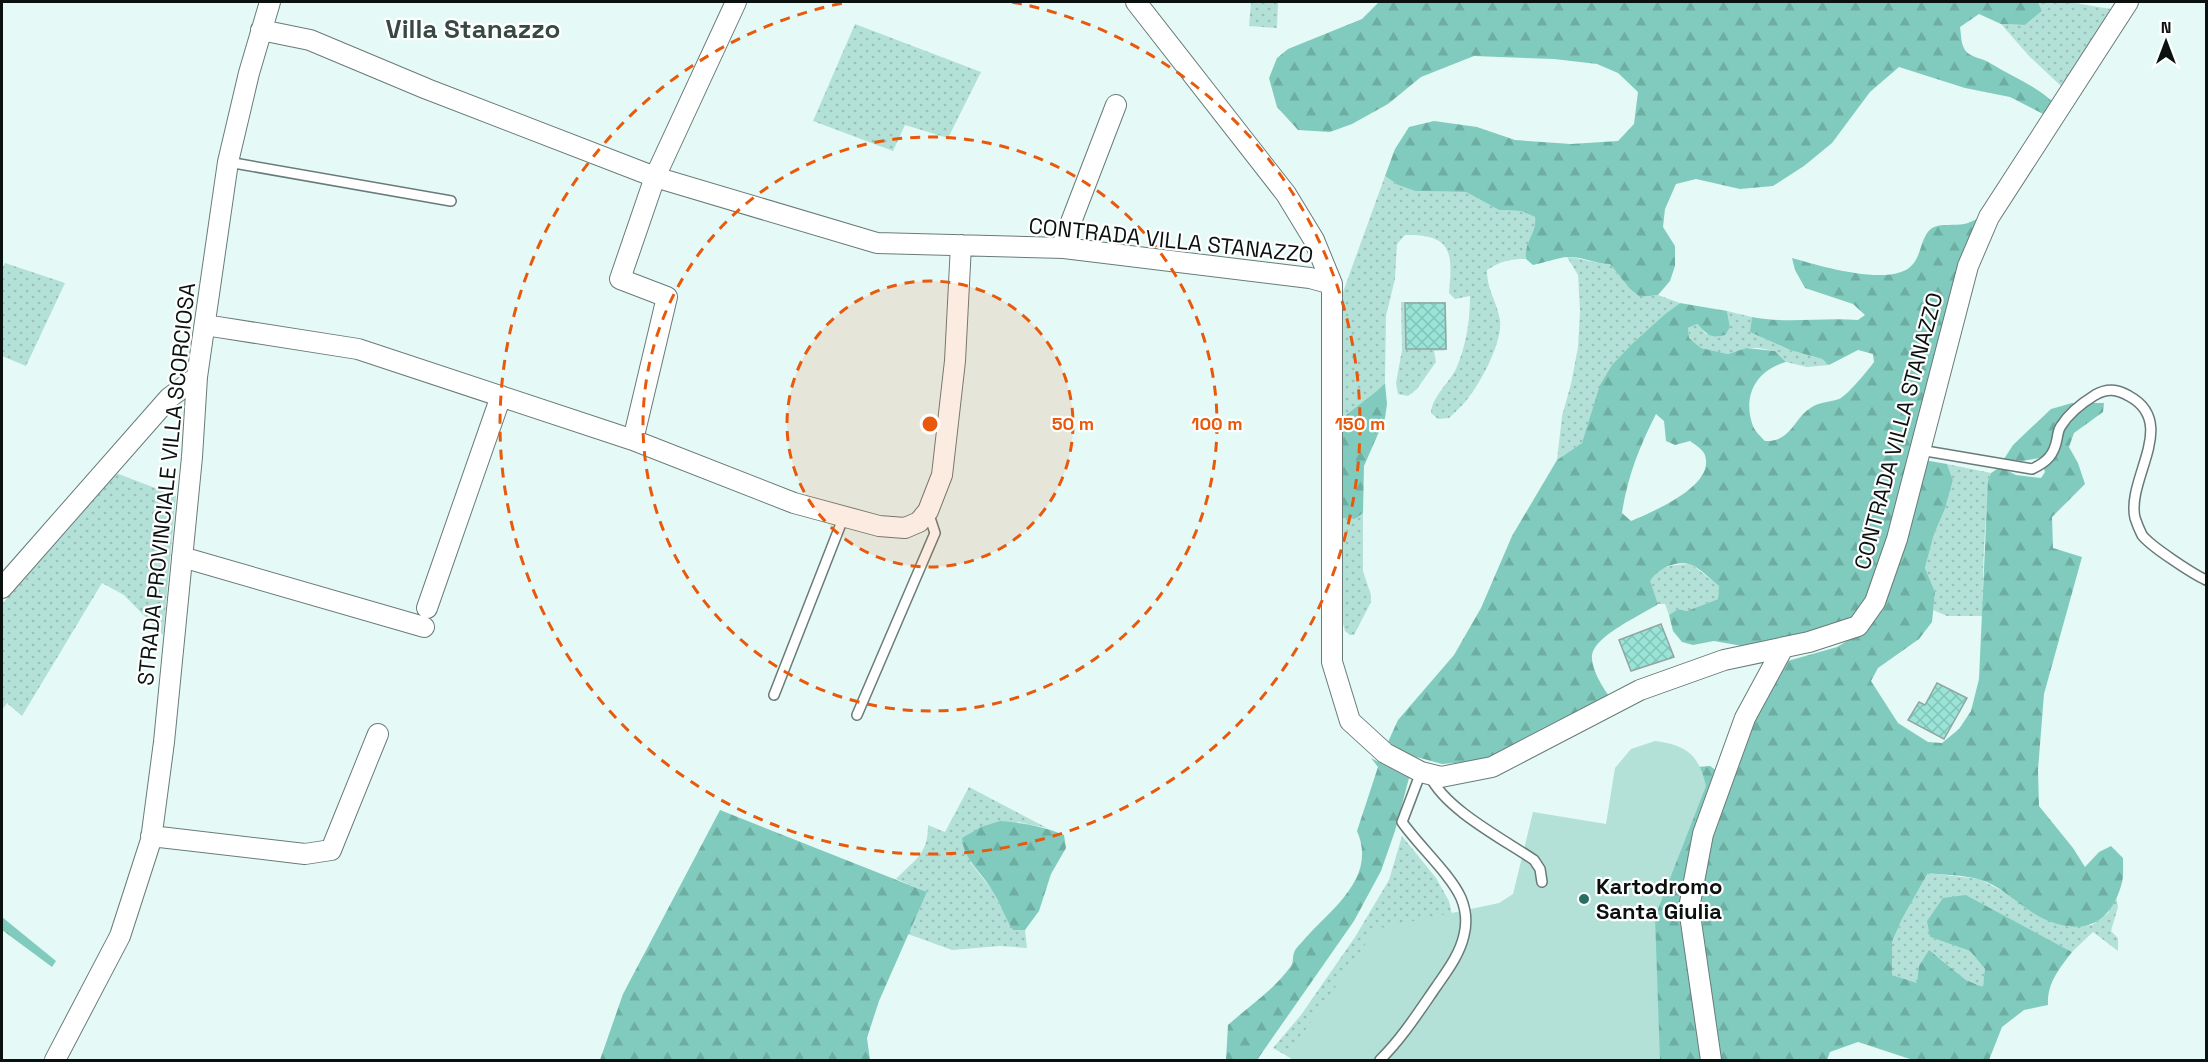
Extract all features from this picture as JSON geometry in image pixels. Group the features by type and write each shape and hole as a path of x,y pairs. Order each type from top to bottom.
{"street":[{"name":"STRADA PROVINCIALE VILLA SCORCIOSA","path":"55,1060 120,936 151,836 164,742 192,457 197,377 228,162 270,2"},
{"path":"633,440 667,297 620,279 654,177 736,2"},
{"path":"1136,2 1286,194 1314,240 1332,284 1332,662 1350,721 1385,753 1425,773"},
{"name":"CONTRADA VILLA STANAZZO","path":"1425,773 1441,777 1492,767 1640,690 1724,660 1783,648 1858,626 1875,602 1898,539 1968,266 1989,217 2128,2"},
{"name":"CONTRADA VILLA STANAZZO","path":"261,30 310,40 427,89 654,177 877,243 1060,248 1310,278 1332,284"},
{"path":"1060,248 1116,105"},
{"path":"205,326 358,349 633,440 794,503 879,526 905,528 919,522 928,511 942,475 955,360 961,245"},
{"path":"2,588 169,398 197,377"},
{"path":"182,557 425,618 501,396"},
{"path":"1712,1060 1689,908 1703,834 1745,718 1783,648"},
{"path":"151,836 305,854 331,850 378,734"}],"lane":[{"path":"228,162 451,201"},
{"path":"1920,450 2032,469 2045,463 2055,450 2059,428 2074,410 2096,394 2111,389 2122,392 2137,400 2147,415 2151,432 2150,449 2137,485 2134,503 2136,520 2143,537 2192,573 2206,579"},
{"path":"857,715 935,533 928,511"},
{"path":"774,696 844,516"},
{"path":"1425,773 1449,803 1534,860 1540,869 1542,882"},
{"path":"1380,1060 1400,1040 1458,954 1464,936 1466,919 1462,899 1454,885 1402,822 1425,773"}],"green space":[{"path":"1251,2 1278,2 1277,28 1249,26"},
{"path":"1379,2 2038,2 2042,11 2025,25 2001,24 1979,14 1960,27 1961,39 1968,53 2030,86 2053,102 2045,115 2010,97 1965,88 1899,67 1870,92 1832,143 1804,166 1773,186 1740,189 1696,179 1676,184 1665,209 1663,227 1675,246 1675,266 1670,281 1658,295 1640,297 1630,289 1610,264 1567,257 1533,265 1526,259 1526,252 1535,217 1521,211 1499,210 1466,192 1415,191 1398,185 1385,176 1395,149 1409,127 1434,121 1477,127 1515,140 1571,144 1618,141 1634,124 1638,92 1618,73 1597,64 1554,59 1474,56 1421,77 1388,104 1352,124 1330,132 1298,130 1277,107 1269,78 1277,58 1288,49 1362,19"},
{"path":"2038,2 2069,2 2111,9 2062,87 2029,56 2001,24 2025,25 2042,11"},
{"path":"855,24 981,72 948,138 905,125 893,151 813,121"},
{"path":"1385,176 1398,185 1415,191 1466,192 1499,210 1521,211 1535,217 1526,259 1506,261 1487,270 1500,320 1498,340 1478,384 1466,401 1449,418 1438,419 1431,413 1432,407 1456,369 1467,333 1470,296 1455,299 1449,293 1449,256 1441,242 1432,238 1405,235 1397,244 1395,279 1386,316 1385,383 1342,419 1343,292"},
{"path":"1981,217 1878,584 1864,611 1837,625 1804,636 1748,647 1714,641 1693,645 1682,642 1673,631 1669,615 1678,609 1687,611 1718,599 1719,586 1692,565 1674,564 1662,569 1650,581 1658,604 1620,626 1601,640 1595,648 1592,655 1593,666 1610,697 1480,761 1442,764 1413,756 1388,742 1398,720 1454,655 1481,608 1512,536 1557,460 1582,443 1600,385 1612,365 1665,314 1680,303 1727,311 1730,327 1725,335 1709,335 1697,324 1688,328 1689,338 1701,348 1728,354 1746,348 1775,351 1786,362 1767,371 1759,378 1749,404 1750,415 1758,434 1765,441 1781,438 1812,407 1843,397 1874,362 1873,354 1858,350 1829,365 1822,359 1790,350 1750,332 1752,317 1778,320 1858,320 1865,315 1853,304 1805,288 1795,270 1792,258 1836,270 1890,275 1903,271 1913,264 1928,231 1932,228 1964,224","holes":["1656,414 1664,421 1666,441 1675,445 1690,441 1704,453 1706,465 1702,476 1681,496 1631,521 1622,513 1631,474"]},
{"path":"1567,257 1610,264 1630,289 1640,297 1658,295 1680,303 1634,342 1591,419 1582,443 1557,460 1562,416 1578,347 1580,311 1578,275"},
{"path":"5,263 65,283 26,366 2,356 2,269"},
{"path":"1401,302 1446,302 1447,350 1434,351 1436,362 1417,389 1408,396 1398,394 1396,383 1402,350"},
{"path":"1727,311 1752,317 1751,332 1790,350 1822,359 1829,365 1807,367 1786,362 1775,351 1759,348 1746,348 1728,354 1701,348 1689,338 1688,328 1697,324 1706,334 1730,327"},
{"path":"1385,383 1387,404 1385,418 1364,466 1363,513 1355,519 1342,518 1342,419"},
{"path":"2072,403 2104,403 2103,412 2074,433 2069,447 2078,463 2085,484 2052,517 2053,548 2082,557 2044,694 2038,770 2039,806 2073,848 2085,867 2099,852 2111,846 2123,858 2123,880 2116,900 2109,911 2091,924 2080,927 2068,926 2042,918 1987,882 1928,873 1892,942 1892,975 1917,983 1919,966 1929,950 1966,980 1983,987 1985,969 1970,951 1930,937 1927,921 1943,898 1966,895 2072,952 2058,970 2052,983 2048,1005 2024,1010 2002,1027 1989,1060 1913,1060 1858,1042 1830,1052 1827,1060 1713,1060 1690,912 1706,833 1777,664 1837,647 1868,628 1924,460 1947,464 1953,480 1925,568 1935,592 1932,622 1919,639 1878,668 1871,681 1898,723 1928,742 1942,743 1959,729 1971,711 1979,679 1988,481 1991,473 2000,467 2016,475 2041,478 2045,472 2040,458 2022,461 2004,459 2013,445 2051,409"},
{"path":"1947,464 1991,473 1984,542 1983,616 1947,616 1933,610 1935,592 1925,568 1953,480"},
{"path":"116,473 176,496 163,635 124,595 102,583 22,716 7,703 2,710 2,604"},
{"path":"1363,513 1363,571 1371,602 1354,635 1350,635 1345,631 1341,616 1342,518 1355,519"},
{"path":"1691,564 1719,586 1718,599 1687,611 1678,609 1669,615 1665,604 1658,604 1649,581 1662,569"},
{"name":"Kartodromo Santa Giulia","path":"1655,741 1675,745 1690,753 1700,766 1706,786 1655,917 1660,1060 1294,1060 1287,1056 1376,929 1499,903 1513,894 1533,812 1606,824 1615,768 1631,749"},
{"path":"1371,758 1409,778 1395,831 1381,871 1354,921 1257,1060 1226,1060 1228,1025 1284,975 1292,964 1296,949 1337,905 1356,879 1361,864 1362,848 1357,831 1378,767"},
{"path":"1710,766 1721,774 1686,907 1707,1060 1642,1060 1638,880 1697,767"},
{"path":"969,787 1047,828 1018,822 970,862 992,890 1013,930 1025,930 1027,948 1000,946 952,950 908,934 927,892 896,879 923,850 928,825 945,832"},
{"path":"720,810 927,892 879,1001 867,1038 870,1060 600,1060 623,994"},
{"path":"1000,821 1033,825 1064,835 1066,848 1051,874 1039,911 1025,930 1013,930 989,885 970,860 963,846 962,838 981,827"},
{"path":"1402,836 1436,878 1449,901 1455,928 1294,1060 1273,1048 1301,1015 1355,937 1389,880"},
{"path":"1928,873 1979,879 2012,896 2041,917 2069,927 2092,925 2108,913 2116,896 2118,907 2111,931 2118,938 2118,951 2093,932 2072,952 1966,895 1930,937 1970,951 1986,970 1983,987 1966,980 1938,957 1918,984 1892,975 1892,942"},
{"path":"2,917 56,961 52,967 2,930"}],"building":[{"path":"1405,303 1445,303 1446,349 1406,349"},
{"path":"1661,624 1674,657 1631,671 1619,640"},
{"path":"1937,683 1967,698 1944,739 1908,720 1919,702 1925,705"}],"place":[{"name":"Kartodromo Santa Giulia","path":"1584,899"}],"district":[{"name":"Villa Stanazzo","path":"473,29"}]}
